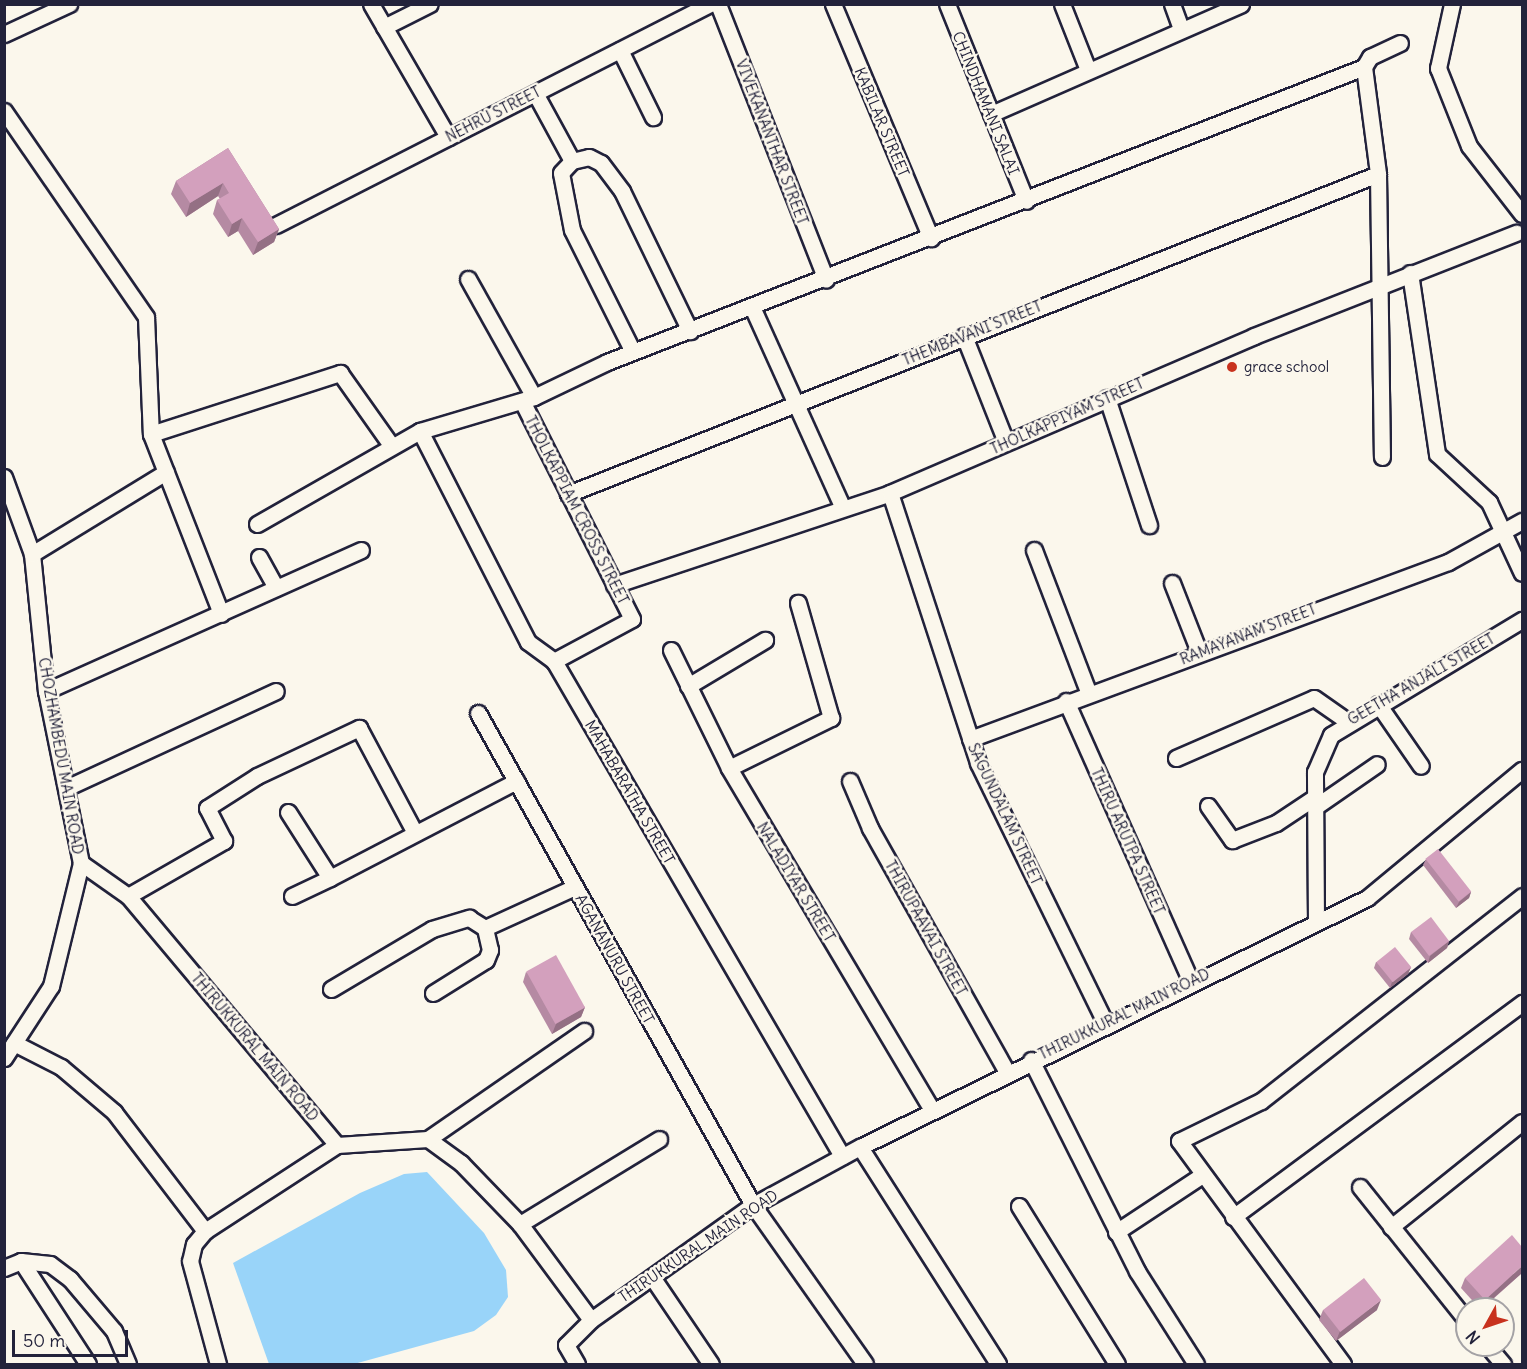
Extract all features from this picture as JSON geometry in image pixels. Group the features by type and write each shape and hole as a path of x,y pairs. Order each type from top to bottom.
{"street":[{"path":"4,34 69,4"},
{"path":"371,4 448,137"},
{"path":"384,27 430,4"},
{"name":"NEHRU STREET","path":"276,225 710,4"},
{"name":"VIVEKANANTHAR STREET","path":"718,4 826,280"},
{"name":"KABILAR STREET","path":"833,4 931,238"},
{"name":"CHINDHAMANI SALAI","path":"947,4 1026,201"},
{"path":"1062,4 1088,70"},
{"path":"1172,4 1181,29"},
{"path":"991,114 1241,4"},
{"path":"1452,4 1438,68 1469,146 1522,214"},
{"path":"257,524 391,445 420,431 528,399 633,352 753,309 1364,67 1370,57 1400,43"},
{"path":"620,50 653,117"},
{"path":"1364,67 1378,174 1376,286 1382,457"},
{"path":"535,93 572,161"},
{"path":"4,111 146,317 151,434 221,614"},
{"path":"633,352 572,230 561,173 572,161 589,157 601,163 622,191 690,332"},
{"name":"THEMBAVANI STREET","path":"568,494 1378,174"},
{"name":"THOLKAPPIYAM STREET","path":"614,585 890,493 1107,398 1376,286 1516,233"},
{"path":"1410,273 1437,454 1489,502 1500,534 1522,573"},
{"name":"THOLKAPPIAM CROSS STREET","path":"468,279 528,399 568,494 632,620 554,661"},
{"path":"753,309 843,508"},
{"path":"964,336 1006,442"},
{"path":"151,434 340,373 391,445"},
{"path":"1107,398 1149,525"},
{"name":"MAHABARATHA STREET","path":"420,431 528,642 554,661 842,1156"},
{"path":"32,554 166,472"},
{"name":"CHOZHAMBEDU MAIN ROAD","path":"4,477 32,554 46,692 81,863 51,986 4,1058"},
{"name":"SAGUNDALAM STREET","path":"890,493 970,739 1106,1024"},
{"name":"RAMAYANAM STREET","path":"970,739 1066,701 1448,562 1522,521"},
{"path":"1034,549 1089,694"},
{"path":"46,692 361,550"},
{"path":"259,557 276,588"},
{"path":"1172,583 1199,652"},
{"path":"729,768 831,718 798,603"},
{"name":"GEETHA ANJALI STREET","path":"1316,921 1315,802 1320,752 1347,721 1522,620"},
{"path":"688,686 765,640"},
{"name":"NALADIYAR STREET","path":"671,650 729,768 931,1108"},
{"path":"66,788 276,691"},
{"path":"1176,758 1314,698 1347,721"},
{"name":"THIRU ARUTPA STREET","path":"1066,701 1190,980"},
{"path":"1377,704 1421,766"},
{"name":"AGANANURU STREET","path":"478,713 753,1205 865,1365"},
{"path":"128,896 224,841 207,808 257,776 359,728 415,833"},
{"path":"1208,806 1232,840 1276,823 1377,764"},
{"name":"THIRUKKURAL MAIN ROAD","path":"577,1365 566,1345 591,1320 753,1205 931,1108 1106,1024 1190,980 1367,898 1522,770"},
{"path":"292,896 516,781"},
{"name":"THIRUPAAVAI STREET","path":"850,781 870,828 1007,1072"},
{"path":"288,812 330,878"},
{"name":"THIRUKKURAL MAIN ROAD","path":"81,863 128,896 337,1145"},
{"path":"484,927 575,887"},
{"path":"1344,1365 1179,1141 1261,1101 1522,896"},
{"path":"331,989 432,929 469,918 484,927 490,950 486,960 433,993"},
{"path":"1233,1217 1522,1003"},
{"path":"218,1365 190,1261 194,1244 206,1231 337,1145 428,1139 584,1031"},
{"path":"14,1043 61,1067 114,1112 206,1231"},
{"path":"1031,1060 1116,1232 1196,1365"},
{"path":"1391,1227 1522,1122"},
{"path":"428,1139 461,1163 520,1224 591,1320"},
{"path":"520,1224 659,1139"},
{"path":"860,1147 998,1365"},
{"path":"1116,1232 1202,1175"},
{"path":"1360,1187 1455,1305"},
{"path":"1019,1206 1117,1365"},
{"path":"21,1261 88,1365"},
{"path":"4,1268 21,1261 50,1264 70,1279 108,1322 128,1365"},
{"path":"652,1277 711,1365"}],"water":[{"path":"427,1172 484,1233 506,1270 508,1297 496,1315 474,1331 354,1364 269,1364 233,1263 360,1193 404,1174"}],"building":[{"path":"228,148 279,229 258,242 242,218 232,224 217,200 229,193 223,183 190,203 176,181"},
{"path":"1438,849 1471,892 1459,901 1425,859"},
{"path":"1431,917 1449,941 1429,956 1411,932"},
{"path":"1395,947 1411,967 1393,982 1376,962"},
{"path":"556,955 585,1007 555,1024 526,971"},
{"path":"1512,1235 1522,1247 1522,1266 1488,1297 1482,1297 1465,1278"},
{"path":"1364,1278 1381,1300 1340,1332 1323,1310"}],"place":[{"name":"grace school","path":"1232,367"}]}
